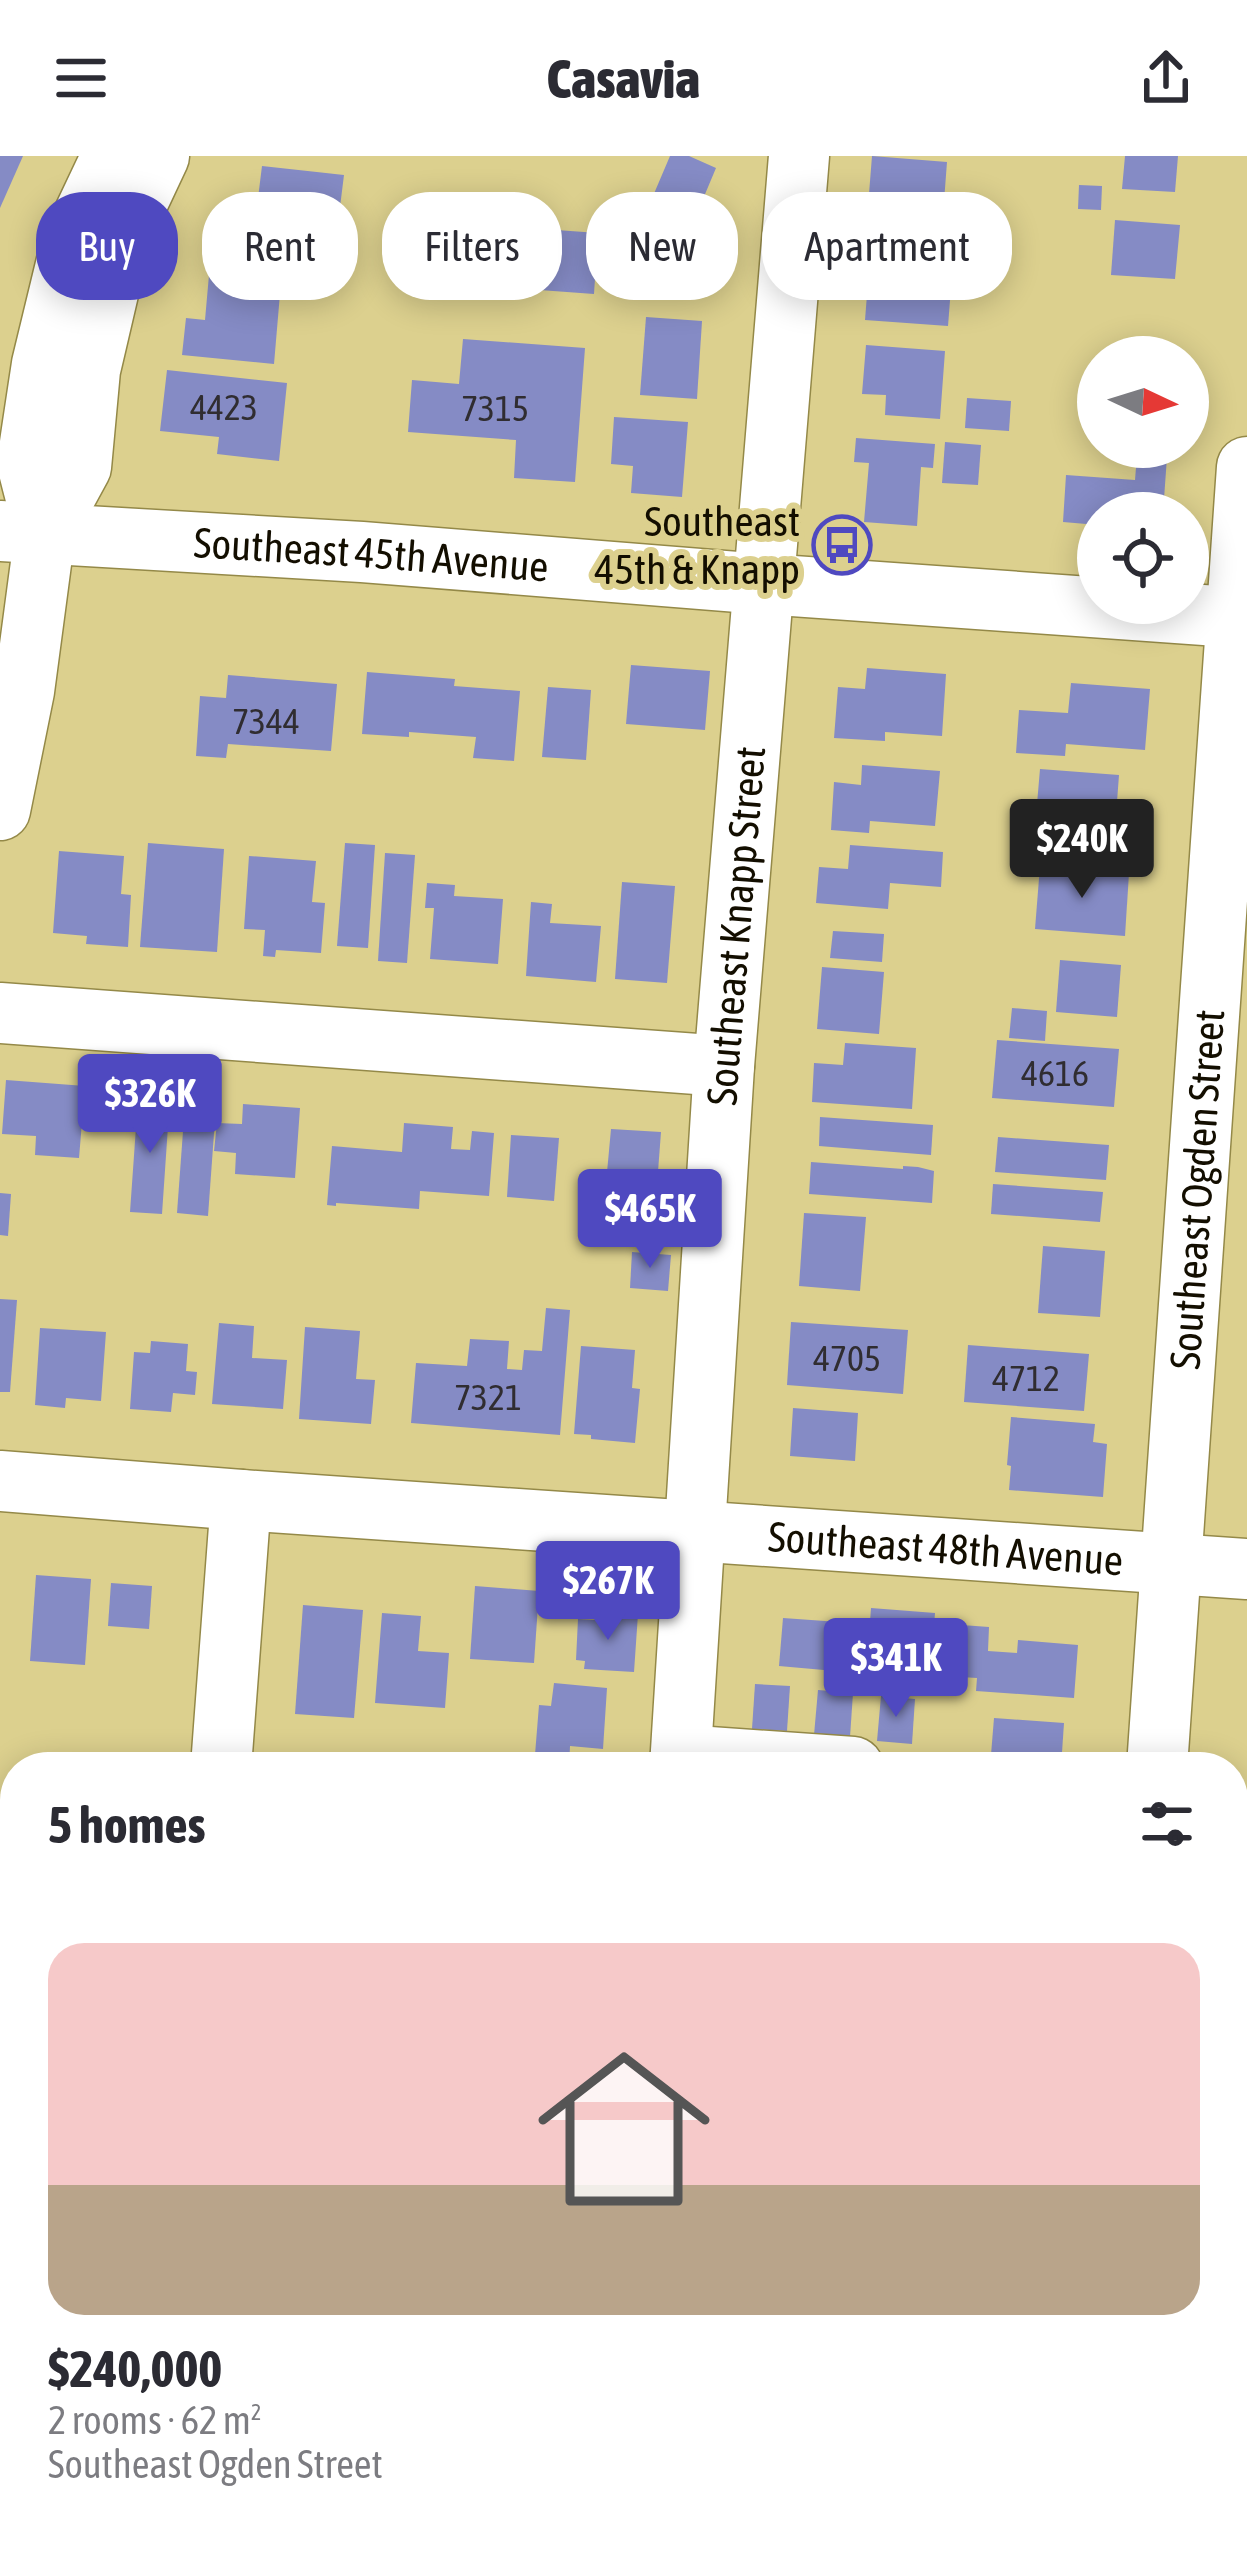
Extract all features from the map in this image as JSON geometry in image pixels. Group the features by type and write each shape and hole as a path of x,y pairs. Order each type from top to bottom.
{"street":[{"path":"0,811 26,464 42,364 66,265 112,156"},
{"path":"22,532 81,467 90,370 116,263 159,156"},
{"name":"Southeast Knapp Street","path":"682,1752 724,1066 799,156"},
{"name":"Southeast Ogden Street","path":"1157,1752 1241,618 1247,467"},
{"name":"Southeast 45th Avenue","path":"22,532 362,552 1241,618"},
{"path":"0,1012 724,1066"},
{"name":"Southeast 48th Avenue","path":"0,1481 1247,1569"},
{"path":"222,1752 241,1500"}],"building":[{"path":"0,156 23,156 0,208"},
{"path":"670,156 689,156 716,168 706,192 655,192"},
{"path":"872,156 947,162 945,192 869,192"},
{"path":"1125,156 1178,156 1175,192 1122,189"},
{"path":"262,166 344,175 342,192 259,192"},
{"path":"1079,185 1102,186 1101,210 1078,209"},
{"path":"1115,220 1180,225 1175,279 1111,275"},
{"path":"562,230 586,232 586,293 562,292"},
{"path":"207,300 279,300 274,364 182,355 186,318 205,320"},
{"path":"867,300 950,300 948,326 865,320"},
{"path":"646,317 702,321 697,399 640,395"},
{"path":"463,339 585,348 575,482 514,478 516,440 408,432 412,380 459,384"},
{"path":"866,345 945,351 940,419 885,415 886,395 862,394"},
{"path":"167,370 287,383 279,461 217,454 219,437 160,431"},
{"path":"967,398 1011,401 1009,431 965,428"},
{"path":"614,417 688,422 682,497 631,493 633,466 611,464"},
{"path":"856,438 935,444 933,468 921,467 917,526 864,522 869,463 854,462"},
{"path":"945,442 981,445 978,485 942,483"},
{"path":"1136,468 1166,468 1164,492 1077,492 1077,523 1063,522 1066,475 1135,480"},
{"path":"631,665 710,671 705,730 626,724"},
{"path":"867,668 946,674 942,736 885,732 885,741 834,738 838,687 865,689"},
{"path":"367,672 455,679 454,686 520,691 514,761 473,758 476,737 362,734"},
{"path":"228,675 337,684 331,751 228,744 226,758 196,756 200,696 226,698"},
{"path":"1071,683 1150,689 1145,750 1066,744 1065,756 1016,753 1019,710 1068,713"},
{"path":"548,687 591,690 586,760 542,757"},
{"path":"862,765 940,771 935,826 870,821 869,833 831,830 834,782 861,785"},
{"path":"1040,769 1119,775 1113,855 1042,850 1046,804 1037,804"},
{"path":"148,843 224,849 217,952 140,947"},
{"path":"345,843 375,845 368,948 337,946"},
{"path":"850,845 943,852 941,887 890,883 888,909 816,903 819,867 848,869"},
{"path":"59,851 124,856 121,894 131,895 128,947 86,944 87,936 53,933"},
{"path":"385,853 415,855 407,963 378,961"},
{"path":"249,856 316,861 312,902 325,903 321,953 276,950 275,957 263,956 265,930 244,929"},
{"path":"1040,866 1129,873 1125,936 1035,929"},
{"path":"622,882 675,886 667,983 615,979"},
{"path":"427,883 455,885 454,896 503,899 498,964 430,959 434,908 425,908"},
{"path":"531,902 552,904 550,923 601,926 596,982 526,976"},
{"path":"833,931 884,934 882,962 830,958"},
{"path":"1060,960 1121,965 1117,1017 1056,1012"},
{"path":"822,967 884,972 879,1034 817,1029"},
{"path":"1012,1008 1047,1011 1045,1041 1009,1038"},
{"path":"997,1040 1119,1049 1114,1107 992,1098"},
{"path":"845,1043 916,1048 912,1109 812,1102 814,1063 843,1065"},
{"path":"6,1080 85,1086 79,1158 35,1155 36,1136 2,1134"},
{"path":"153,1096 170,1097 162,1214 130,1212 138,1099 153,1100"},
{"path":"185,1104 216,1106 208,1216 177,1213"},
{"path":"243,1104 300,1108 295,1178 235,1174 236,1153 214,1151 217,1123 242,1124"},
{"path":"820,1117 933,1125 931,1155 819,1146"},
{"path":"404,1123 453,1127 451,1149 470,1150 472,1131 494,1133 489,1196 420,1191 419,1209 327,1205 332,1146 402,1152"},
{"path":"611,1129 661,1132 656,1198 605,1194"},
{"path":"511,1135 559,1138 554,1201 507,1197"},
{"path":"998,1137 1109,1145 1106,1180 995,1172"},
{"path":"811,1162 934,1171 932,1203 809,1194"},
{"path":"993,1184 1103,1192 1100,1222 991,1214"},
{"path":"0,1193 11,1194 8,1236 0,1235"},
{"path":"804,1213 866,1217 860,1291 799,1286"},
{"path":"1043,1246 1105,1251 1100,1317 1038,1313"},
{"path":"632,1252 671,1255 668,1291 630,1288"},
{"path":"0,1299 17,1300 10,1392 0,1392"},
{"path":"546,1308 570,1310 560,1435 411,1423 416,1363 467,1366 470,1339 509,1341 507,1369 522,1370 524,1350 542,1351"},
{"path":"791,1322 908,1330 903,1394 787,1385"},
{"path":"219,1323 254,1326 252,1358 287,1360 283,1409 212,1404"},
{"path":"305,1327 360,1331 356,1379 375,1380 371,1424 299,1419"},
{"path":"40,1328 106,1332 101,1401 66,1398 65,1408 35,1405"},
{"path":"151,1341 188,1344 186,1371 197,1372 195,1395 173,1393 171,1412 130,1409 134,1352 150,1353"},
{"path":"968,1345 1089,1354 1084,1411 964,1402"},
{"path":"581,1346 635,1350 632,1388 640,1389 635,1443 574,1434"},
{"path":"793,1408 858,1413 855,1461 790,1456"},
{"path":"1011,1417 1095,1424 1093,1442 1107,1444 1103,1497 1009,1490"},
{"path":"36,1575 91,1579 85,1665 30,1661"},
{"path":"111,1583 152,1586 149,1629 108,1626"},
{"path":"475,1586 539,1591 534,1663 470,1659"},
{"path":"303,1605 363,1610 354,1718 295,1714"},
{"path":"871,1608 935,1613 932,1654 868,1649"},
{"path":"611,1612 638,1614 634,1672 584,1669 585,1661 576,1660 578,1619 610,1621"},
{"path":"382,1613 421,1616 418,1651 449,1653 445,1708 375,1703"},
{"path":"783,1618 839,1622 835,1671 779,1666"},
{"path":"948,1624 989,1627 988,1651 1017,1653 1018,1640 1078,1645 1074,1698 976,1691 977,1678 944,1676"},
{"path":"554,1683 607,1688 603,1749 570,1746 570,1752 535,1752 539,1705 551,1706"},
{"path":"755,1684 790,1686 787,1731 752,1729"},
{"path":"818,1690 853,1693 850,1737 814,1735"},
{"path":"881,1696 915,1699 912,1744 877,1741"},
{"path":"994,1718 1064,1723 1062,1752 991,1752"}],"place":[{"name":"Southeast 45th & Knapp","path":"842,545"}]}
